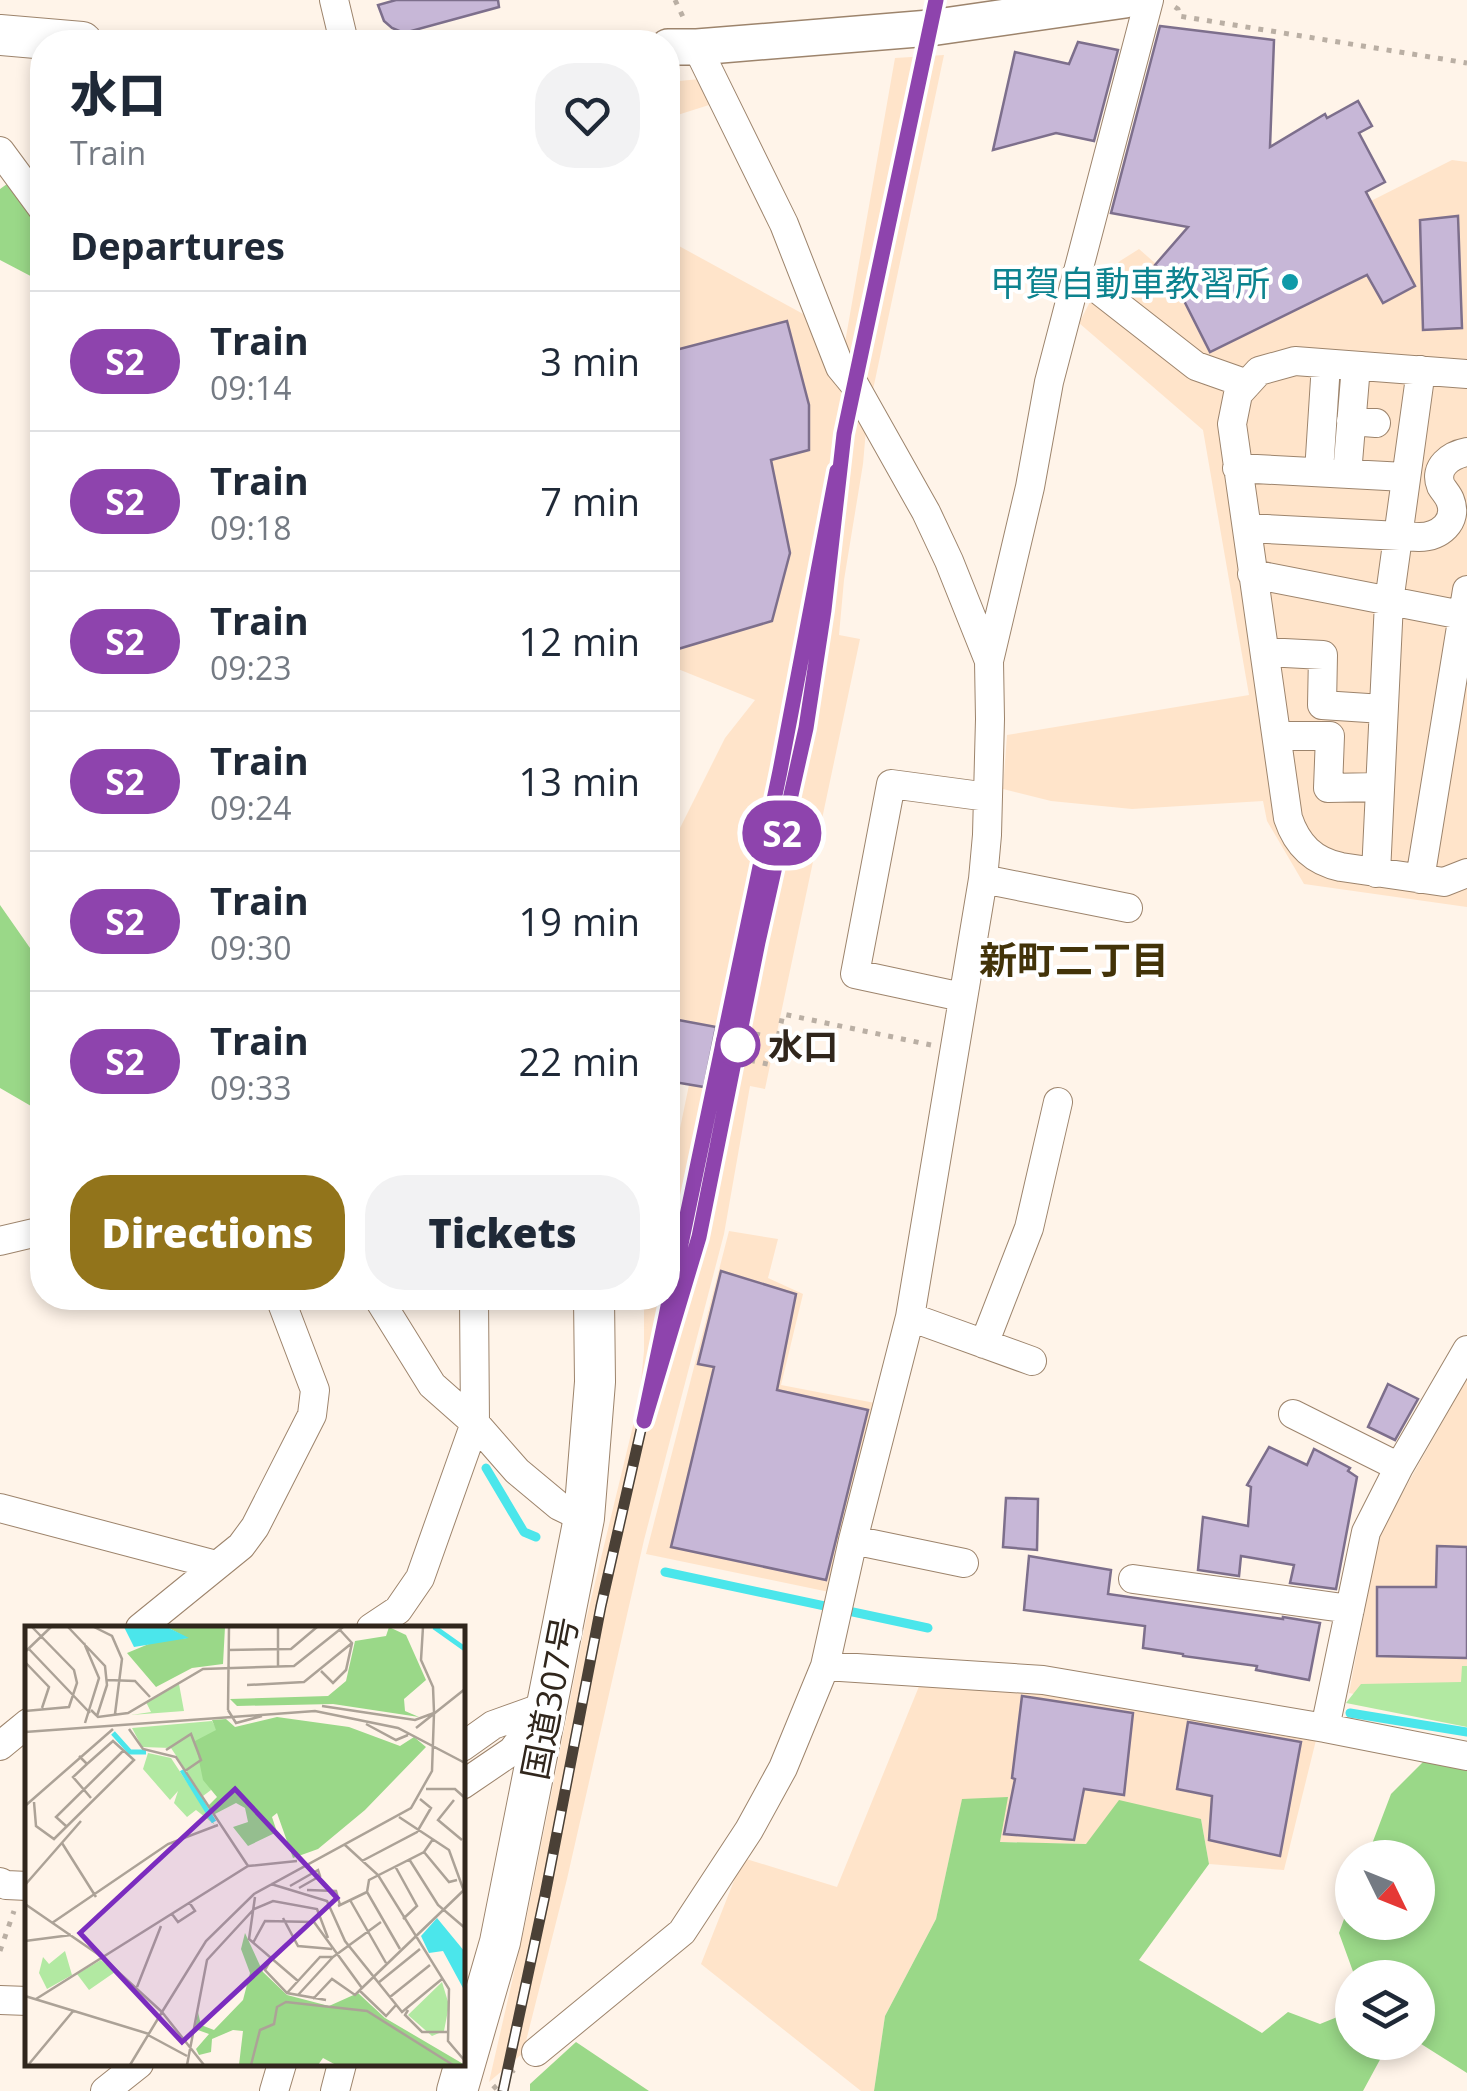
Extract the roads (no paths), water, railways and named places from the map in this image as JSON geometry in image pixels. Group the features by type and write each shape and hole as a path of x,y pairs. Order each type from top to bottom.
{"highway":[{"path":"0,35 30,38"},
{"name":"国道307号","path":"458,2091 500,1942 584,1518 595,1382 594,1310"}],"main road":[{"path":"682,47 930,28 1125,0"}],"street":[{"path":"334,0 341,30"},
{"path":"536,2052 682,1932 749,1830 783,1768 825,1666 910,1316 983,879 988,797 988,661 1030,487 1049,382 1159,2"},
{"path":"682,47 784,224 840,366 926,512 988,661"},
{"path":"0,150 30,191"},
{"path":"1078,273 1196,366 1247,384"},
{"path":"1467,374 1294,361 1259,371 1238,394 1232,424 1288,818 1294,835 1326,864 1444,882 1467,873"},
{"path":"1326,364 1333,473"},
{"path":"1333,473 1364,422 1356,366"},
{"path":"1376,873 1390,602 1420,370"},
{"path":"1247,528 1426,537 1449,523 1452,506 1439,482 1440,472 1450,457 1467,452"},
{"path":"1238,468 1405,477"},
{"path":"1252,574 1390,602 1466,607 1420,879"},
{"path":"1265,652 1323,654 1322,705 1383,708"},
{"path":"1277,736 1330,736 1328,788 1379,787"},
{"path":"962,997 856,974 891,784 988,797"},
{"path":"983,879 1128,908"},
{"path":"984,1344 1029,1228 1058,1102"},
{"path":"2,1235 30,1232"},
{"path":"142,1626 241,1546 255,1527 312,1415 315,1390 285,1310"},
{"path":"385,1310 432,1385 475,1422 517,1471 559,1506 584,1518"},
{"path":"374,1626 398,1610 420,1578 475,1422 474,1310"},
{"path":"910,1316 1032,1361"},
{"path":"1325,1728 1366,1532 1467,1350"},
{"path":"1293,1414 1399,1467"},
{"path":"0,1508 216,1564"},
{"path":"853,1540 964,1563"},
{"path":"1133,1579 1350,1609"},
{"path":"825,1666 1043,1680 1467,1756"},
{"path":"465,1745 493,1725 547,1706"},
{"path":"465,1783 512,1751 547,1706"},
{"path":"0,1746 25,1725"},
{"path":"0,1882 21,1898"},
{"path":"0,2000 25,2001"},
{"path":"105,2091 137,2066"},
{"path":"274,2091 281,2066"},
{"path":"335,2091 341,2066"}],"waterway":[{"path":"486,1468 524,1532 536,1537"},
{"path":"665,1572 928,1628"},
{"path":"1350,1713 1467,1732"}],"railway":[{"path":"680,1245 780,771 854,384 936,0"},
{"path":"778,853 806,727 821,632"},
{"path":"684,1288 699,1237 757,950"},
{"path":"503,2091 601,1606 666,1310"}],"train":[{"name":"S2","path":"680,1301 699,1237 806,728 844,434 936,0"},
{"name":"S2","path":"680,1247 780,771 837,471"},
{"name":"S2","path":"667,1310 644,1421 677,1310"}],"place":[{"name":"甲賀自動車教習所","path":"1290,282"},
{"name":"水口","path":"738,1045"}],"district":[{"name":"新町二丁目","path":"1074,959"}]}
